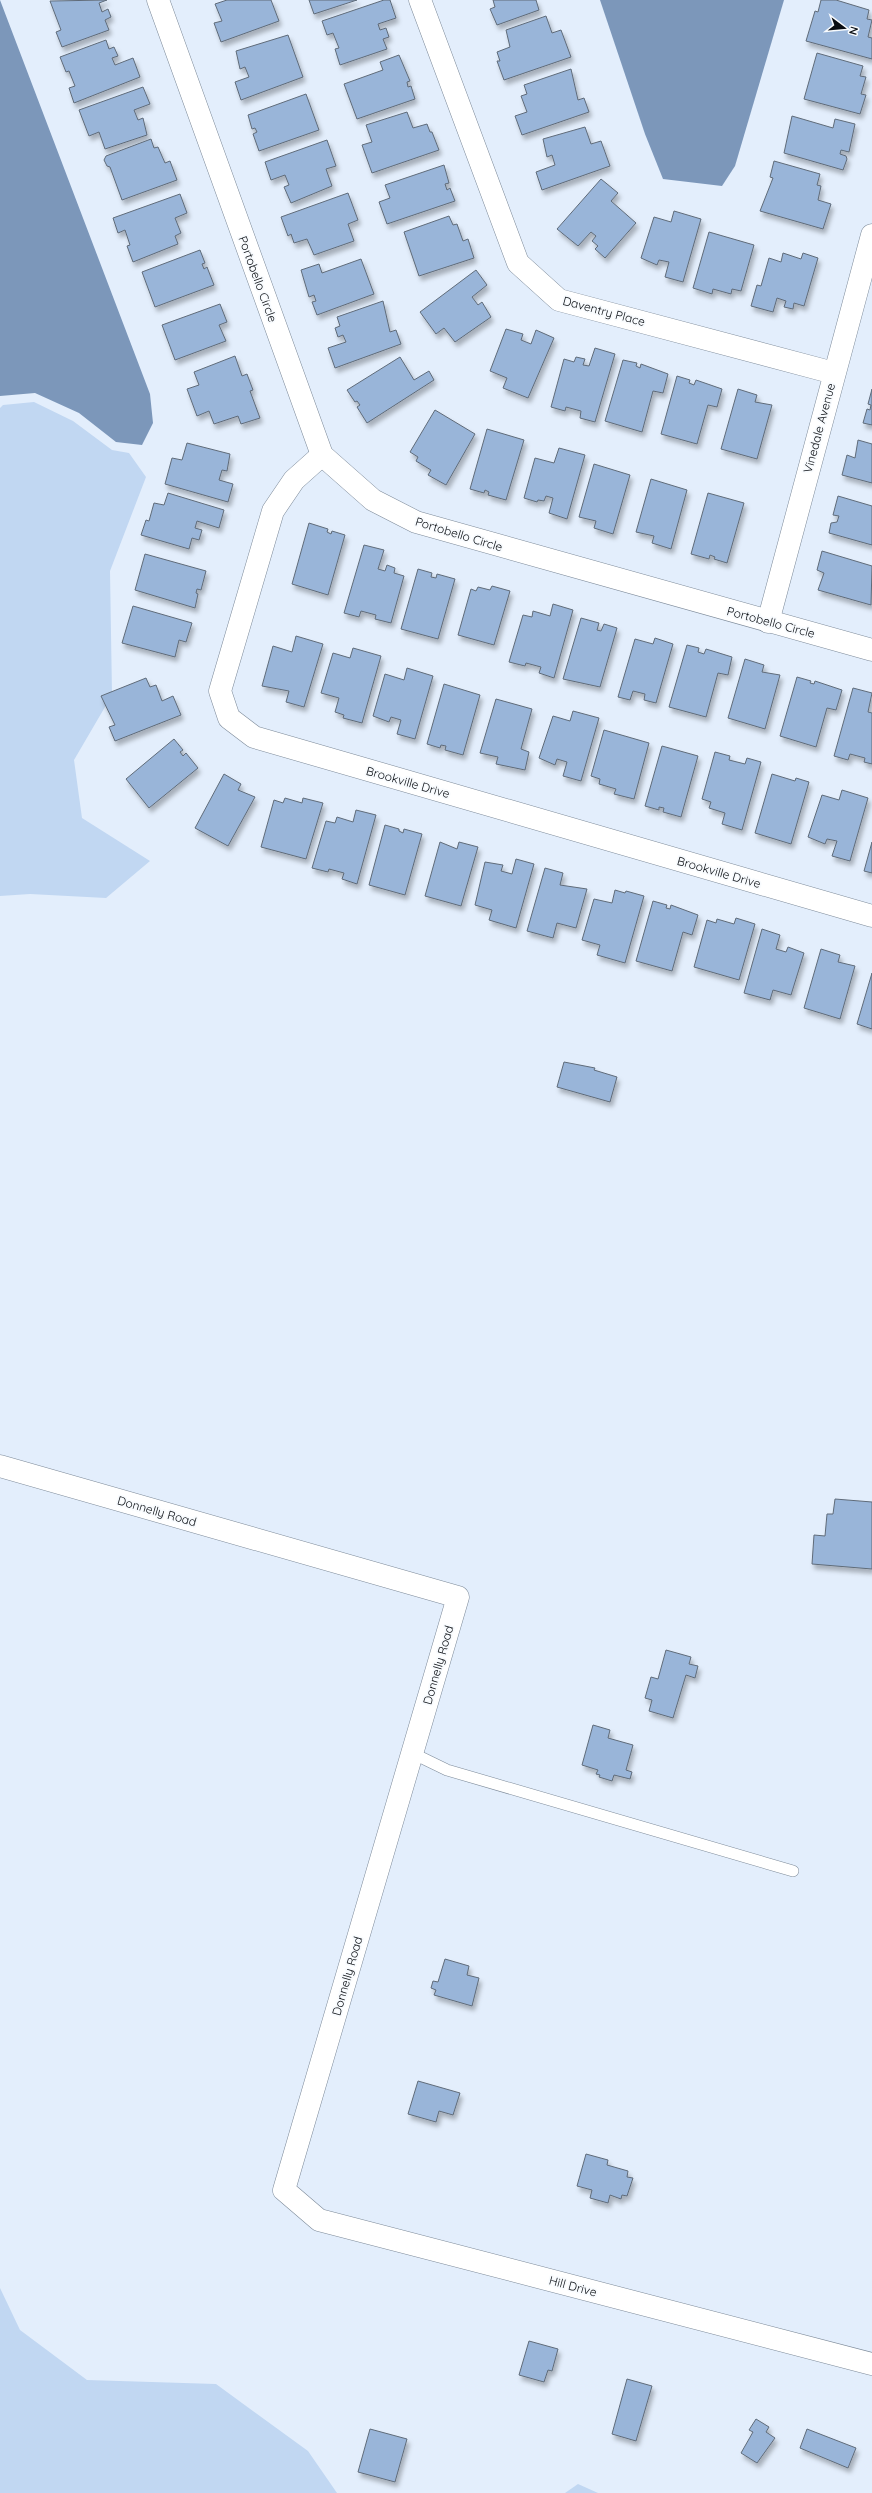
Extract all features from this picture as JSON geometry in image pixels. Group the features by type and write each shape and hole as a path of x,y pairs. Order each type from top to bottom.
{"street":[{"name":"Portobello Circle","path":"158,0 322,454 373,500 416,522 872,650"},
{"name":"Daventry Place","path":"420,0 518,263 559,300 834,373"},
{"name":"Vinedale Avenue","path":"768,622 872,235"},
{"name":"Brookville Drive","path":"322,454 294,480 273,511 220,691 229,718 254,737 872,916"},
{"name":"Donnelly Road","path":"0,1466 458,1597 284,2190"},
{"name":"Hill Drive","path":"284,2190 319,2220 872,2364"}],"lane":[{"path":"412,1752 448,1770 793,1870"}],"shaded area":[{"path":"0,0 150,394 153,423 142,445 116,442 79,413 35,393 0,396"},
{"path":"600,0 784,0 735,166 722,186 663,179 645,134"},
{"path":"34,402 73,421 112,450 129,453 146,477 110,571 112,695 74,760 82,818 150,861 106,898 30,894 0,896 0,408 3,405"},
{"path":"0,2288 20,2330 87,2380 216,2384 308,2451 337,2493 0,2493"},
{"path":"578,2484 598,2493 565,2493"}],"building":[{"path":"107,0 99,3 102,12 108,9 111,17 105,20 109,30 62,47 56,32 61,30 50,1"},
{"path":"227,0 271,0 279,21 221,42 214,23 222,21 215,4"},
{"path":"309,0 357,0 314,14"},
{"path":"384,0 390,0 396,18 378,24 380,30 386,28 389,37 383,39 387,49 340,65 335,49 339,48 333,33 327,35 322,21"},
{"path":"493,0 536,0 539,10 497,25 490,9 495,7"},
{"path":"821,0 836,0 869,10 867,19 872,20 868,37 872,38 872,59 806,41 815,11 818,12"},
{"path":"546,16 552,33 561,30 571,57 504,80 497,61 500,61 497,52 510,47 506,30"},
{"path":"288,35 303,77 241,100 235,82 249,77 245,67 240,69 236,51"},
{"path":"106,40 109,49 114,47 118,56 112,58 115,65 133,58 140,77 74,103 69,88 75,86 69,71 66,72 60,57"},
{"path":"817,53 863,66 860,76 866,77 861,94 866,95 860,114 804,99"},
{"path":"399,55 410,81 407,82 408,87 411,86 415,99 357,119 344,84 383,70 380,62"},
{"path":"571,69 578,100 584,98 589,112 522,135 515,116 527,112 521,96 527,94 524,85"},
{"path":"143,87 150,104 134,110 138,120 143,118 147,135 105,149 99,132 89,136 79,110"},
{"path":"306,94 319,130 259,151 253,134 257,132 255,128 252,129 248,115"},
{"path":"407,112 413,128 427,124 439,150 372,173 362,145 372,142 366,125"},
{"path":"792,116 833,128 835,119 855,124 849,152 841,150 840,154 846,156 847,159 843,170 784,153"},
{"path":"585,127 591,144 601,141 610,166 542,190 536,172 555,165 552,155 547,157 543,139"},
{"path":"151,139 154,148 158,147 165,163 170,161 177,180 122,200 110,167 107,166 104,160 106,156"},
{"path":"327,140 336,166 326,169 332,186 291,203 284,187 289,185 285,175 271,180 265,162"},
{"path":"774,161 820,174 817,185 821,186 818,200 831,204 823,229 760,211 773,178 770,177"},
{"path":"444,165 449,183 445,184 447,190 450,188 455,201 387,224 379,202 390,198 385,185"},
{"path":"601,179 618,193 611,201 636,223 605,258 595,249 598,246 592,241 596,236 591,232 578,246 557,229"},
{"path":"348,193 358,220 348,224 354,241 314,255 307,239 294,243 291,234 288,236 281,217"},
{"path":"180,194 187,213 175,218 181,233 175,236 178,244 133,262 127,246 130,245 125,230 118,233 113,218"},
{"path":"674,211 701,219 683,282 665,277 669,262 659,260 657,265 641,258 654,217 671,222"},
{"path":"449,216 453,225 457,224 463,241 468,239 474,258 419,276 404,232"},
{"path":"709,232 754,245 741,291 732,289 731,294 713,289 712,294 693,288"},
{"path":"200,250 205,263 202,264 204,269 207,267 214,285 155,307 142,272"},
{"path":"783,253 801,259 803,253 818,258 804,306 794,303 793,309 784,307 786,301 777,298 773,312 751,306 757,285 761,286 769,258 781,262"},
{"path":"361,259 374,294 317,315 312,302 316,301 314,295 309,297 301,270 319,264 322,273"},
{"path":"476,270 487,285 472,297 478,305 482,302 491,317 455,342 444,328 436,334 420,312"},
{"path":"383,301 390,332 396,330 401,344 335,368 328,348 346,342 343,335 338,337 335,328 340,326 337,317"},
{"path":"220,304 227,322 219,325 226,341 175,360 162,325"},
{"path":"506,329 523,334 521,340 531,344 536,330 554,338 528,398 503,388 507,378 490,371"},
{"path":"595,348 615,354 595,422 580,418 581,411 566,407 565,411 551,407 564,359 574,362 576,357 585,359 583,365 589,366"},
{"path":"235,356 242,376 247,374 253,390 250,391 260,418 241,424 238,416 214,424 209,411 197,416 187,389 199,385 194,372"},
{"path":"400,357 414,380 429,371 434,380 367,423 357,407 360,405 357,401 355,402 347,390"},
{"path":"623,360 637,363 636,366 640,368 641,364 668,374 663,393 653,391 642,432 605,421"},
{"path":"677,376 690,380 689,383 694,385 696,380 722,389 717,407 708,405 697,444 661,434"},
{"path":"738,389 757,395 755,402 772,405 757,459 721,449"},
{"path":"872,389 872,425 863,423 867,409 870,410 871,405 868,404"},
{"path":"435,410 475,434 446,485 428,475 431,470 416,461 418,457 410,452"},
{"path":"487,429 524,440 506,500 488,495 489,492 485,490 484,493 470,489"},
{"path":"858,440 872,444 872,483 842,475 847,455 855,458"},
{"path":"187,443 230,454 227,471 222,470 219,480 233,484 228,502 165,484 172,458 182,460"},
{"path":"559,448 585,455 567,519 549,513 553,498 546,496 544,501 538,500 537,502 524,498 535,458 554,463"},
{"path":"594,464 630,475 613,534 594,528 596,521 579,517"},
{"path":"651,479 687,490 671,549 652,543 654,536 636,532"},
{"path":"168,493 224,510 219,528 197,521 195,528 202,530 199,540 192,538 189,549 141,535 146,520 149,521 154,503 164,505"},
{"path":"708,493 744,503 727,563 714,559 715,557 710,555 709,559 691,554"},
{"path":"838,496 872,506 872,545 829,533 831,523 837,522 839,516 833,515"},
{"path":"309,523 328,529 327,532 331,534 332,531 345,535 328,595 292,584"},
{"path":"364,545 384,550 378,569 385,571 387,565 395,568 394,573 404,576 391,623 375,619 376,615 361,611 359,617 344,613"},
{"path":"822,551 872,566 871,605 818,590 824,573 817,570"},
{"path":"145,554 206,571 201,590 197,589 196,593 198,594 195,608 135,590"},
{"path":"418,569 432,573 431,577 436,578 437,574 455,579 438,639 401,629"},
{"path":"492,586 510,591 494,645 458,635 471,589 476,591 478,587 490,590"},
{"path":"553,604 573,610 554,678 539,673 541,667 526,663 525,666 509,662 523,615 532,617 533,611 550,616"},
{"path":"133,606 192,623 186,642 179,640 175,657 122,643"},
{"path":"581,618 599,623 597,630 601,631 604,624 617,628 600,687 563,679"},
{"path":"296,636 323,644 304,707 286,702 289,691 262,686 273,646 292,652"},
{"path":"655,638 673,644 656,703 644,700 645,694 633,691 630,700 618,697 635,639 653,644"},
{"path":"687,645 699,648 698,652 704,654 706,649 732,657 728,675 718,673 706,717 669,707"},
{"path":"353,648 381,656 362,723 343,718 344,715 335,712 339,698 321,693 333,653 350,658"},
{"path":"745,659 764,665 762,672 780,675 765,729 728,718"},
{"path":"407,668 433,676 415,739 397,734 401,720 391,717 389,722 373,716 385,674 404,680"},
{"path":"797,677 811,681 810,683 814,684 815,681 842,690 836,710 827,708 816,747 780,736"},
{"path":"146,678 150,687 156,685 162,701 173,696 181,715 115,741 109,727 115,725 101,696"},
{"path":"444,684 480,695 463,755 445,750 446,746 441,745 440,748 427,744"},
{"path":"853,688 872,693 868,712 872,713 872,764 864,762 865,758 850,754 848,760 834,756"},
{"path":"496,699 532,709 521,749 529,752 525,770 496,764 498,757 480,753"},
{"path":"573,711 599,718 581,781 563,776 567,762 557,759 555,765 539,758 553,716 570,721"},
{"path":"604,730 649,743 634,799 614,794 616,789 599,784 600,779 591,776"},
{"path":"174,739 183,750 180,752 183,756 186,753 198,768 149,808 126,779"},
{"path":"662,746 698,756 681,817 663,812 664,808 659,807 659,810 645,806"},
{"path":"715,752 730,756 729,760 745,764 747,758 761,762 742,830 722,824 725,813 709,808 711,802 702,799"},
{"path":"224,774 241,784 238,790 255,797 228,846 195,828"},
{"path":"772,774 795,781 796,778 809,782 791,844 755,833"},
{"path":"842,790 868,798 850,861 832,856 837,841 827,839 825,844 808,837 822,795 839,800"},
{"path":"285,798 302,803 303,798 323,803 306,859 261,847 274,800 283,803"},
{"path":"356,810 376,815 357,884 342,879 344,873 329,869 328,872 312,868 326,821 335,823 337,817 353,822"},
{"path":"385,825 399,829 399,831 403,833 404,829 422,834 405,895 369,885"},
{"path":"440,842 457,849 459,842 478,847 461,906 425,896"},
{"path":"872,842 872,873 864,871"},
{"path":"516,859 534,864 516,928 489,920 492,910 475,905 485,862 503,865 501,871 512,874"},
{"path":"545,868 563,873 560,885 587,889 576,928 557,923 553,938 527,931"},
{"path":"615,890 625,893 626,891 644,896 625,963 597,955 600,945 582,940 594,899 612,903"},
{"path":"653,901 667,905 666,908 670,909 671,905 698,915 692,935 683,932 672,971 636,961"},
{"path":"736,918 755,924 739,980 694,967 707,920 716,923 717,919 734,924"},
{"path":"762,929 780,935 776,949 786,952 788,947 804,953 791,995 773,990 770,1000 744,993"},
{"path":"821,949 840,955 838,962 855,966 840,1019 804,1008"},
{"path":"872,973 872,1029 857,1024"},
{"path":"564,1062 595,1068 594,1070 617,1077 610,1102 557,1087"},
{"path":"835,1499 872,1502 872,1569 812,1564 814,1535 825,1536 827,1514 833,1514"},
{"path":"666,1650 691,1657 689,1664 698,1666 695,1678 686,1675 673,1718 649,1711 652,1700 645,1698 651,1677 658,1679"},
{"path":"593,1725 610,1730 608,1738 633,1745 626,1770 632,1772 630,1779 614,1775 612,1781 599,1777 600,1775 596,1774 598,1770 582,1765"},
{"path":"445,1959 469,1966 467,1975 479,1978 472,2006 434,1995 436,1990 431,1988 433,1981 438,1982"},
{"path":"418,2081 460,2093 453,2115 439,2111 436,2122 408,2114"},
{"path":"586,2154 608,2160 607,2165 628,2171 627,2177 633,2178 627,2196 622,2195 621,2199 610,2195 608,2203 590,2198 592,2190 577,2186"},
{"path":"529,2341 558,2349 552,2371 548,2370 544,2382 519,2375"},
{"path":"627,2379 652,2386 636,2441 612,2434"},
{"path":"756,2419 769,2427 766,2432 775,2438 757,2463 741,2453 753,2432 749,2430"},
{"path":"370,2429 407,2439 395,2482 358,2472"},
{"path":"807,2429 856,2448 848,2468 800,2448"}]}
